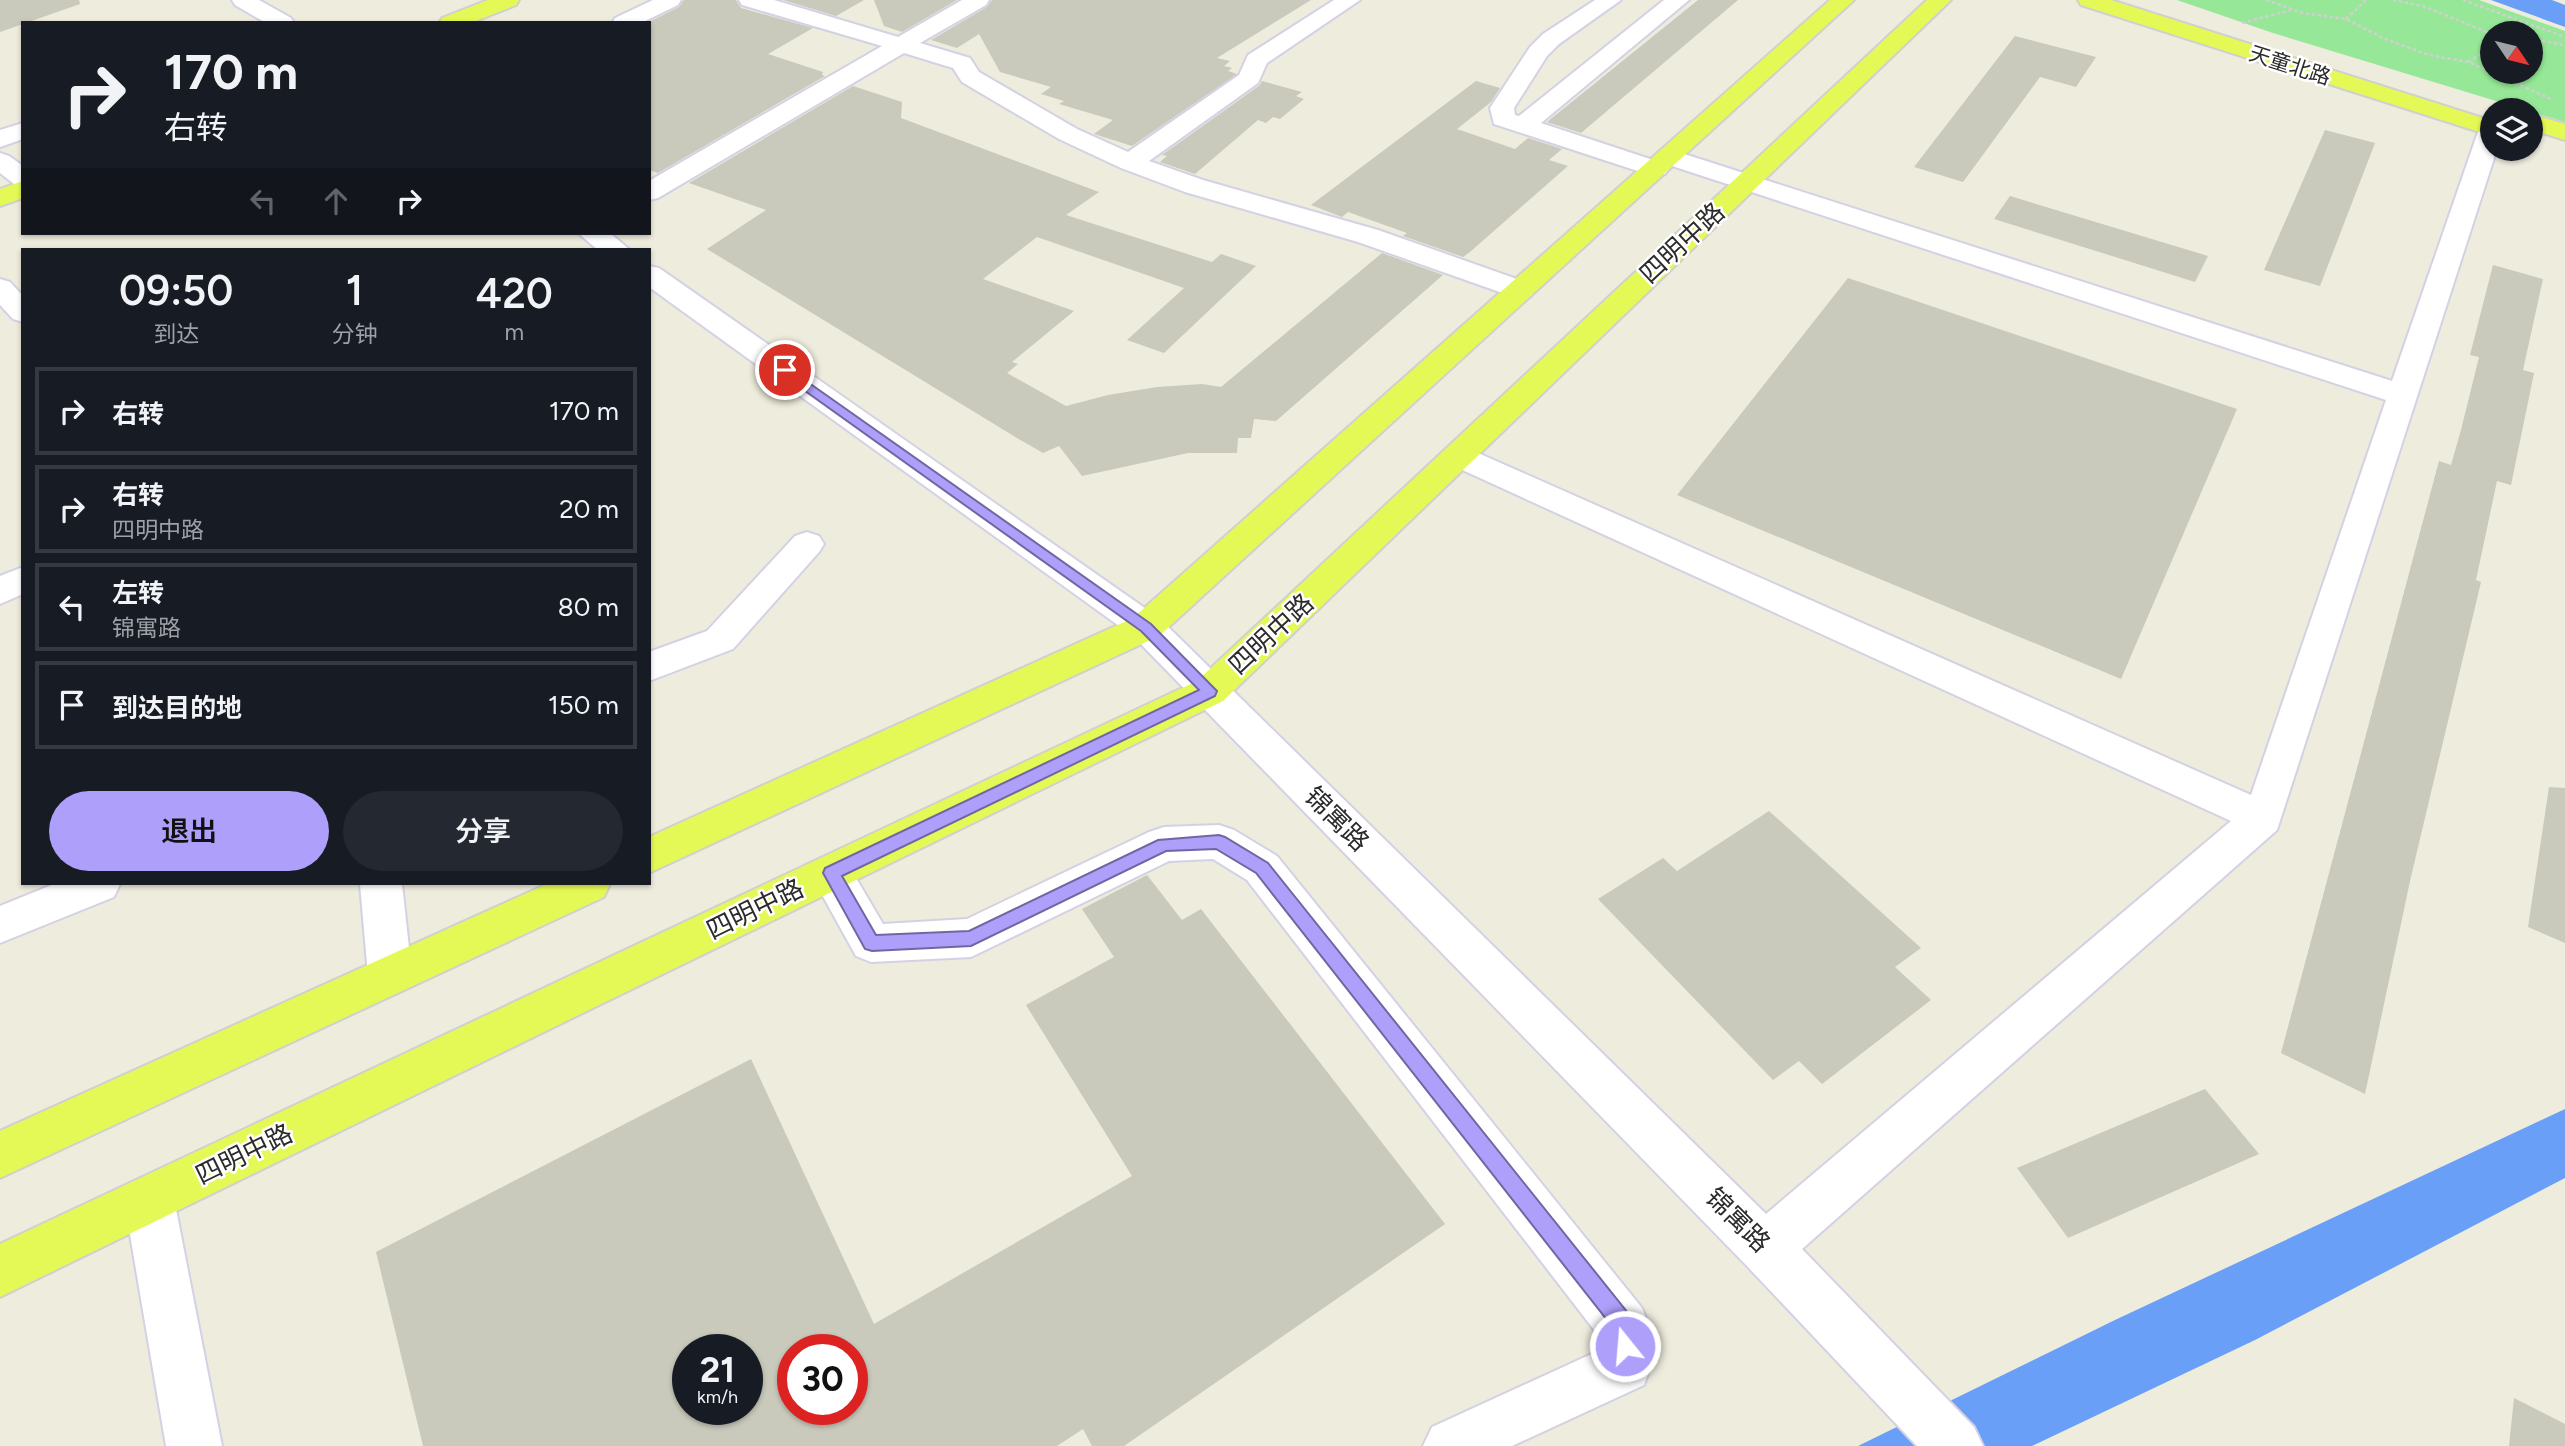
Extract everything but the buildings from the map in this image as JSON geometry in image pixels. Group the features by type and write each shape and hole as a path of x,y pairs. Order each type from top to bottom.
{"main road":[{"path":"455,21 508,0"},
{"path":"651,855 1146,627 1843,0"},
{"name":"四明中路","path":"0,1271 1210,691 1940,0"},
{"name":"天童北路","path":"2089,0 2480,125"},
{"path":"2140,0 2480,105"},
{"path":"2543,125 2565,132"},
{"path":"2543,145 2565,151"},
{"path":"0,198 21,190"},
{"path":"0,1155 587,885"}],"street":[{"path":"243,0 280,21"},
{"path":"627,21 670,0"},
{"path":"750,0 961,63 970,77 1068,134 1130,163 1194,186 1368,236 1521,290"},
{"path":"651,191 978,0"},
{"path":"1130,163 1250,78 1256,60 1349,0"},
{"path":"1610,0 1551,38 1538,52 1502,108 1503,119 1662,163 1747,182 2403,395"},
{"path":"1523,125 1678,0"},
{"path":"0,139 21,131"},
{"path":"0,161 21,177"},
{"path":"1765,1248 2263,818 2481,161"},
{"path":"595,235 614,248"},
{"name":"锦寓路","path":"651,275 1146,627 1765,1248 1955,1446"},
{"path":"0,288 21,311"},
{"path":"1458,456 2263,818"},
{"path":"651,666 720,640 807,544"},
{"path":"0,591 21,580"},
{"path":"831,873 872,943 971,938 1164,845 1219,842 1262,868 1625,1326 1625,1366 1451,1446"},
{"path":"0,925 97,885"},
{"path":"381,885 390,975"},
{"path":"149,1199 194,1446"}],"path":[{"path":"2266,0 2292,9 2346,19 2385,39 2429,55 2468,62 2557,101"},
{"path":"2346,19 2366,0"},
{"path":"2393,0 2423,6 2480,30"},
{"path":"2463,0 2565,37"},
{"path":"2239,23 2292,9"},
{"path":"2543,42 2565,46"},
{"path":"2468,62 2480,55"}],"green space":[{"path":"2177,0 2479,0 2537,21 2480,21 2480,84 2543,84 2543,23 2565,31 2565,122 2543,115 2543,98 2486,98 2273,33"}],"water":[{"path":"2491,0 2552,0 2565,5 2565,27"},
{"path":"2565,1109 2565,1178 2255,1340 2032,1446 1858,1446 2115,1320"}],"route":[{"path":"785,370 1146,627 1210,691 831,873 872,943 971,938 1164,845 1219,842 1262,868 1625,1326 1625,1346"}]}
